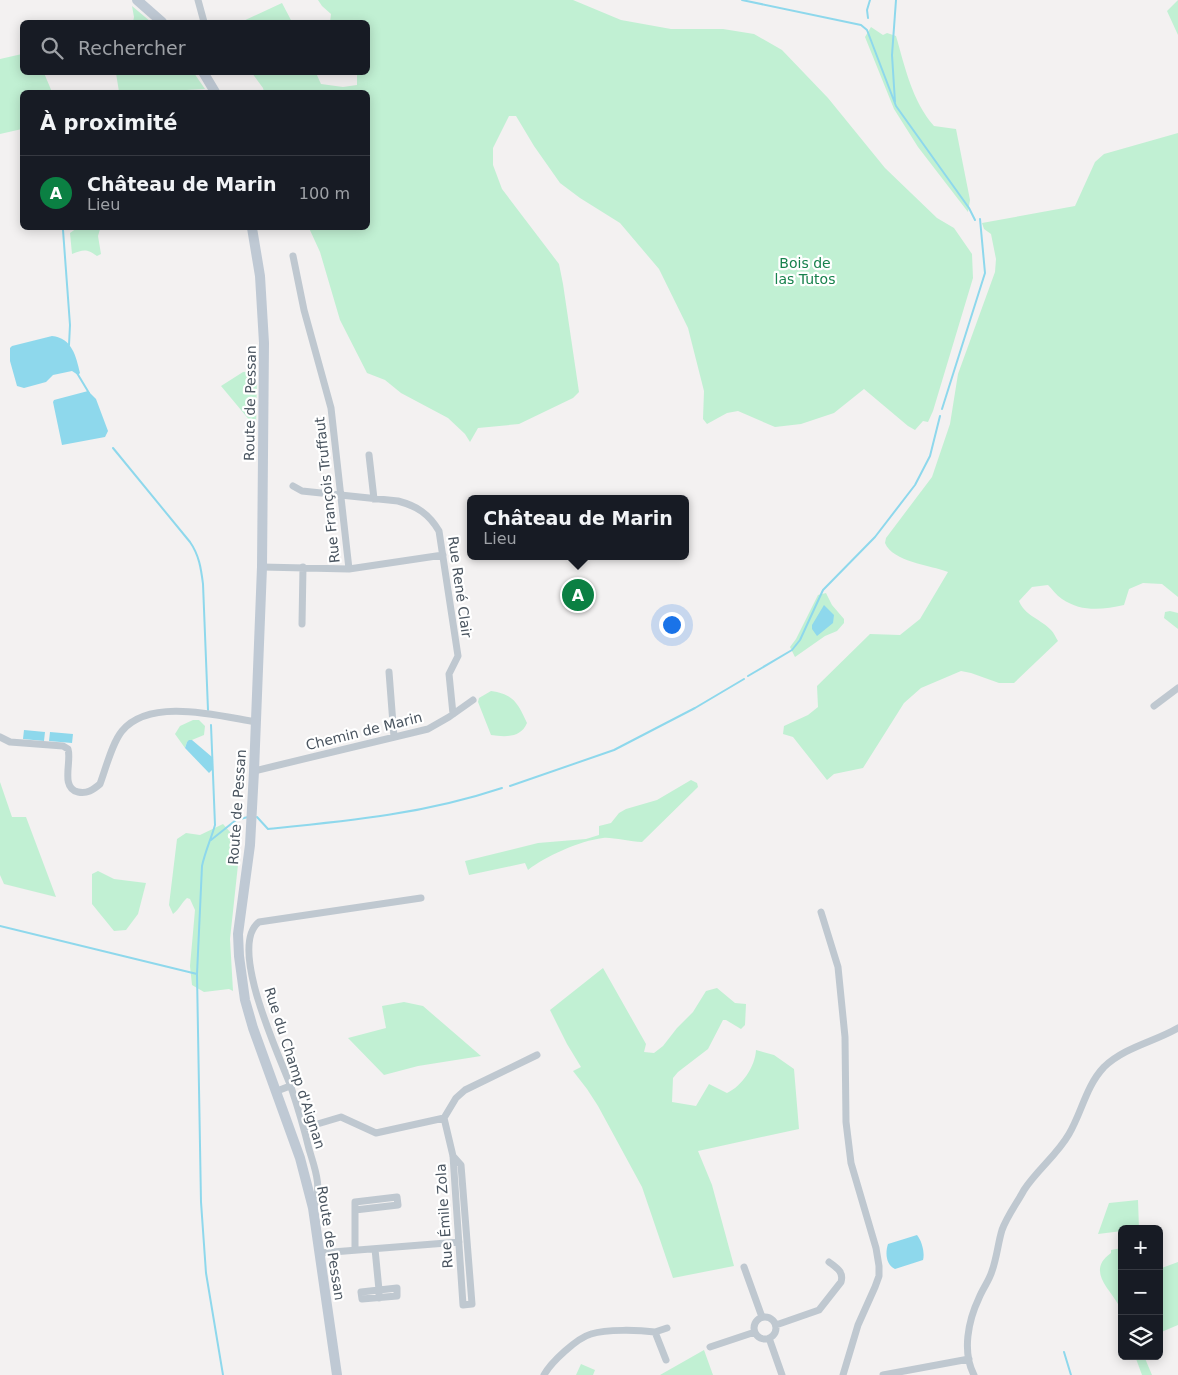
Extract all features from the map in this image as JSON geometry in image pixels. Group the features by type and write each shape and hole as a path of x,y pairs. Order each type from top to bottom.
{"main road":[{"path":"137,0 160,20"},
{"path":"205,75 213,90"},
{"name":"Route de Pessan","path":"252,230 260,276 264,343 262,567 250,845 238,934 239,956 241,979 253,1028 300,1158 313,1208 337,1375"}],"street":[{"path":"198,0 203,20"},
{"path":"212,75 213,90"},
{"name":"Rue François Truffaut","path":"292,256 304,310 331,408 348,568"},
{"path":"369,455 374,498"},
{"name":"Rue René Clair","path":"293,486 302,491 374,498 410,504 428,515 439,531 458,656 449,674 453,714"},
{"path":"262,567 348,568 443,555"},
{"path":"302,624 303,567"},
{"path":"389,672 394,737"},
{"path":"1154,706 1178,688"},
{"name":"Chemin de Marin","path":"254,771 428,728 473,700"},
{"path":"0,737 10,742 63,746 68,749 70,754 68,781 70,786 73,790 86,793 100,784 122,731 138,718 166,711 206,714 256,722"},
{"name":"Rue du Champ d'Aignan","path":"313,1208 317,1200 318,1184 304,1128 290,1086 266,1028 252,973 249,953 251,933 254,926 259,922 421,898"},
{"path":"821,912 838,967 845,1037 846,1122 851,1163 876,1248 879,1266 876,1287 858,1325 843,1375"},
{"path":"974,1375 968,1359 967,1345 975,1308 993,1270 1004,1223 1026,1188 1059,1151 1070,1132 1086,1096 1103,1068 1114,1058 1128,1050 1178,1028"},
{"path":"304,1128 341,1117 376,1133 444,1118 456,1098 465,1090 537,1056"},
{"path":"277,1091 290,1086"},
{"name":"Rue Émile Zola","path":"444,1118 453,1156 464,1305 472,1304 460,1165 453,1156"},
{"path":"355,1210 398,1205 397,1197 354,1202 355,1250"},
{"path":"320,1253 459,1242"},
{"path":"375,1249 379,1294"},
{"path":"776,1324 819,1310 841,1282 842,1278 842,1273 829,1262"},
{"path":"744,1267 762,1317"},
{"path":"762,1317 770,1318 776,1324 775,1333 769,1338 760,1338 755,1332 755,1323 762,1317"},
{"path":"544,1375 553,1361 593,1333 621,1331 655,1332 667,1328"},
{"path":"655,1332 666,1360"},
{"path":"710,1347 755,1332"},
{"path":"769,1338 782,1375"},
{"path":"883,1375 968,1359"}],"green space":[{"name":"Bois de las Tutos","path":"318,0 573,0 621,20 671,29 723,29 754,34 782,50 828,98 885,168 937,218 954,228 972,254 973,278 928,422 923,421 915,430 864,389 834,413 801,424 775,427 738,411 727,413 707,424 703,419 704,391 688,328 659,269 620,223 560,183 516,116 509,116 493,148 493,165 502,189 559,264 579,392 573,398 519,424 478,428 470,442 465,434 448,418 401,393 385,380 367,373 340,320 320,252 310,230 370,230 370,90 264,90 253,75 317,75 321,84 343,87 357,85 357,75 370,75 370,20 330,20 331,14"},
{"path":"1178,0 1178,35 1167,11"},
{"path":"282,3 291,20 245,20"},
{"path":"132,6 149,20 133,20"},
{"path":"871,27 883,35 887,33 896,36 906,72 915,95 926,116 934,126 956,129 970,200 968,212 918,147 894,109 865,37"},
{"path":"20,54 20,75 45,75 51,90 20,90 20,129 0,134 0,59"},
{"path":"116,75 195,75 205,89 186,90 119,90"},
{"path":"1178,133 1178,597 1162,584 1143,583 1129,589 1124,605 1092,609 1069,603 1048,585 1032,587 1019,601 1021,606 1047,626 1058,641 1014,683 999,683 961,671 921,688 904,703 863,768 834,774 827,780 793,737 783,734 784,726 808,715 818,707 817,686 870,634 900,635 920,619 948,572 904,559 896,555 885,543 886,538 932,477 950,424 958,374 995,272 996,259 991,234 984,229 982,223 1075,206 1095,162 1104,154"},
{"path":"74,230 100,230 98,236 101,254 97,256 85,250 72,254 70,233"},
{"path":"257,371 256,428 221,386 243,372"},
{"path":"826,593 832,605 844,619 844,623 837,631 825,636 795,657 790,647 818,595"},
{"path":"1165,612 1178,613 1178,629 1164,618"},
{"path":"491,691 510,697 518,705 527,723 517,734 507,736 491,735 478,702 479,698"},
{"path":"193,720 199,720 205,726 204,735 187,742 185,748 175,734 180,726"},
{"path":"691,780 697,783 698,787 642,842 603,838 584,842 563,850 528,870 525,863 469,875 465,861 538,843 586,839 599,835 599,826 611,823 619,813 626,809 657,800"},
{"path":"0,782 12,817 26,817 56,897 4,884 0,875"},
{"path":"223,824 231,833 241,837 230,939 233,991 229,989 204,992 192,985 190,966 195,910 190,899 187,898 173,914 169,905 177,839 186,833 200,835"},
{"path":"98,871 114,879 146,883 138,914 126,930 114,931 92,904 92,874"},
{"path":"603,968 646,1044 644,1052 654,1053 663,1046 693,1012 706,991 717,988 735,1003 746,1004 745,1025 741,1029 723,1020 708,1049 673,1078 672,1102 696,1106 709,1084 727,1093 733,1090 747,1075 753,1063 756,1050 774,1055 794,1069 799,1129 698,1151 712,1185 734,1266 673,1278 642,1187 598,1106 573,1071 581,1067 550,1010"},
{"path":"404,1002 423,1006 481,1056 418,1066 384,1075 348,1038 386,1028 382,1006"},
{"path":"1138,1200 1139,1225 1118,1225 1118,1232 1098,1234 1109,1203"},
{"path":"1118,1249 1118,1304 1105,1285 1100,1272 1104,1259 1111,1253 1111,1250"},
{"path":"1178,1262 1178,1325 1163,1331 1163,1270 1163,1268"},
{"path":"704,1350 713,1375 660,1375"},
{"path":"1136,1360 1146,1360 1152,1375 1142,1375"},
{"path":"581,1364 595,1370 593,1375 576,1375"}],"water":[{"path":"52,336 59,337 69,344 75,354 80,373 78,375 72,371 53,375 46,382 24,388 17,386 10,361 10,348"},
{"path":"88,391 96,399 108,431 105,437 62,445 53,402 54,400"},
{"path":"824,605 834,615 833,623 817,636 812,629 812,625"},
{"path":"24,730 45,732 44,741 23,739"},
{"path":"50,732 73,734 72,743 49,741"},
{"path":"189,740 192,740 212,757 213,769 209,773 185,748"},
{"path":"917,1235 923,1247 923,1260 895,1269 892,1267 887,1258 888,1244"}],"waterway":[{"path":"742,0 861,25 867,30 896,106 969,208 975,220"},
{"path":"868,18 867,10 870,0"},
{"path":"895,102 892,55 896,0"},
{"path":"942,409 985,273 980,219"},
{"path":"63,230 70,325 69,345"},
{"path":"77,373 89,393"},
{"path":"748,676 792,650 800,640 823,590 875,537 915,485 930,456 940,416"},
{"path":"113,448 190,542 198,557 203,584 208,710"},
{"path":"510,786 614,750 695,708 744,679"},
{"path":"211,725 215,825 202,866 197,974 201,1202 206,1273 223,1375"},
{"path":"257,817 268,829 328,823 415,810 473,797 502,788"},
{"path":"211,840 236,820 248,817"},
{"path":"0,926 197,974"},
{"path":"1064,1352 1071,1375"}],"place":[{"name":"Château de Marin","path":"578,595"}]}
